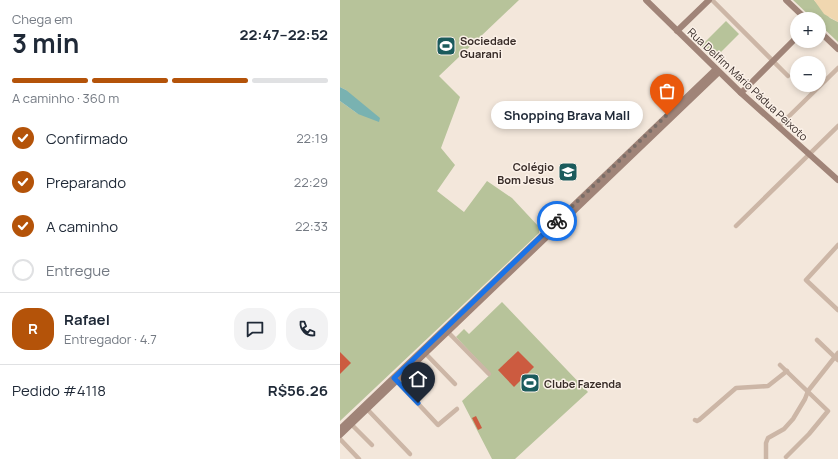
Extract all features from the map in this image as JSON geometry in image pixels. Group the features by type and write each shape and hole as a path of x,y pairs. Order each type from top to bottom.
{"main road":[{"name":"Rua Delfim Mário Pádua Peixoto","path":"646,0 717,71 838,180"},
{"path":"677,31 710,0"},
{"path":"786,0 799,12"},
{"path":"826,38 838,49"},
{"path":"741,93 790,44"},
{"path":"340,435 350,423 395,379 717,71"},
{"path":"340,429 367,409 395,379 425,353 446,330"}],"street":[{"path":"710,0 788,76"},
{"path":"778,127 838,68"},
{"path":"736,226 838,126"},
{"path":"837,308 806,280 838,244"},
{"path":"446,330 489,374"},
{"path":"766,459 766,444 768,438 784,429 793,420 808,391 837,356 817,340"},
{"path":"425,353 455,384"},
{"path":"780,365 828,411 801,443 786,457"},
{"path":"695,420 699,420 736,388 768,386 787,371"},
{"path":"395,379 438,425 457,409"},
{"path":"367,409 410,454"},
{"path":"350,423 372,445"},
{"path":"340,439 359,459"}],"green space":[{"path":"340,0 519,0 439,76 460,97 441,148 455,165 437,191 464,212 487,181 512,198 539,227 539,233 340,421 340,101 358,114 346,90 340,87"},
{"path":"793,0 814,0 825,12 806,12"},
{"path":"826,14 830,18 838,22 838,42 826,31"},
{"path":"726,21 739,34 714,59 701,46"},
{"name":"Clube Fazenda","path":"502,302 588,392 515,459 492,459 462,401 491,374 456,337 464,329 469,334"}],"sand":[{"path":"814,0 838,0 838,22 826,15 826,12 823,12"}],"water":[{"path":"340,87 346,90 380,118 379,122 358,114 340,101"}],"building":[{"path":"518,351 534,367 514,387 498,370"},
{"path":"340,352 351,363 340,374"},
{"path":"476,416 482,428 478,430 472,418"}],"way so far":[{"path":"557,221 667,115"}],"place":[{"name":"Sociedade Guarani","path":"446,46"},
{"name":"Shopping Brava Mall","path":"667,115"},
{"name":"Colégio Bom Jesus","path":"568,172"},
{"name":"Clube Fazenda","path":"530,383"}],"route":[{"path":"418,403 394,378 557,221"}]}
